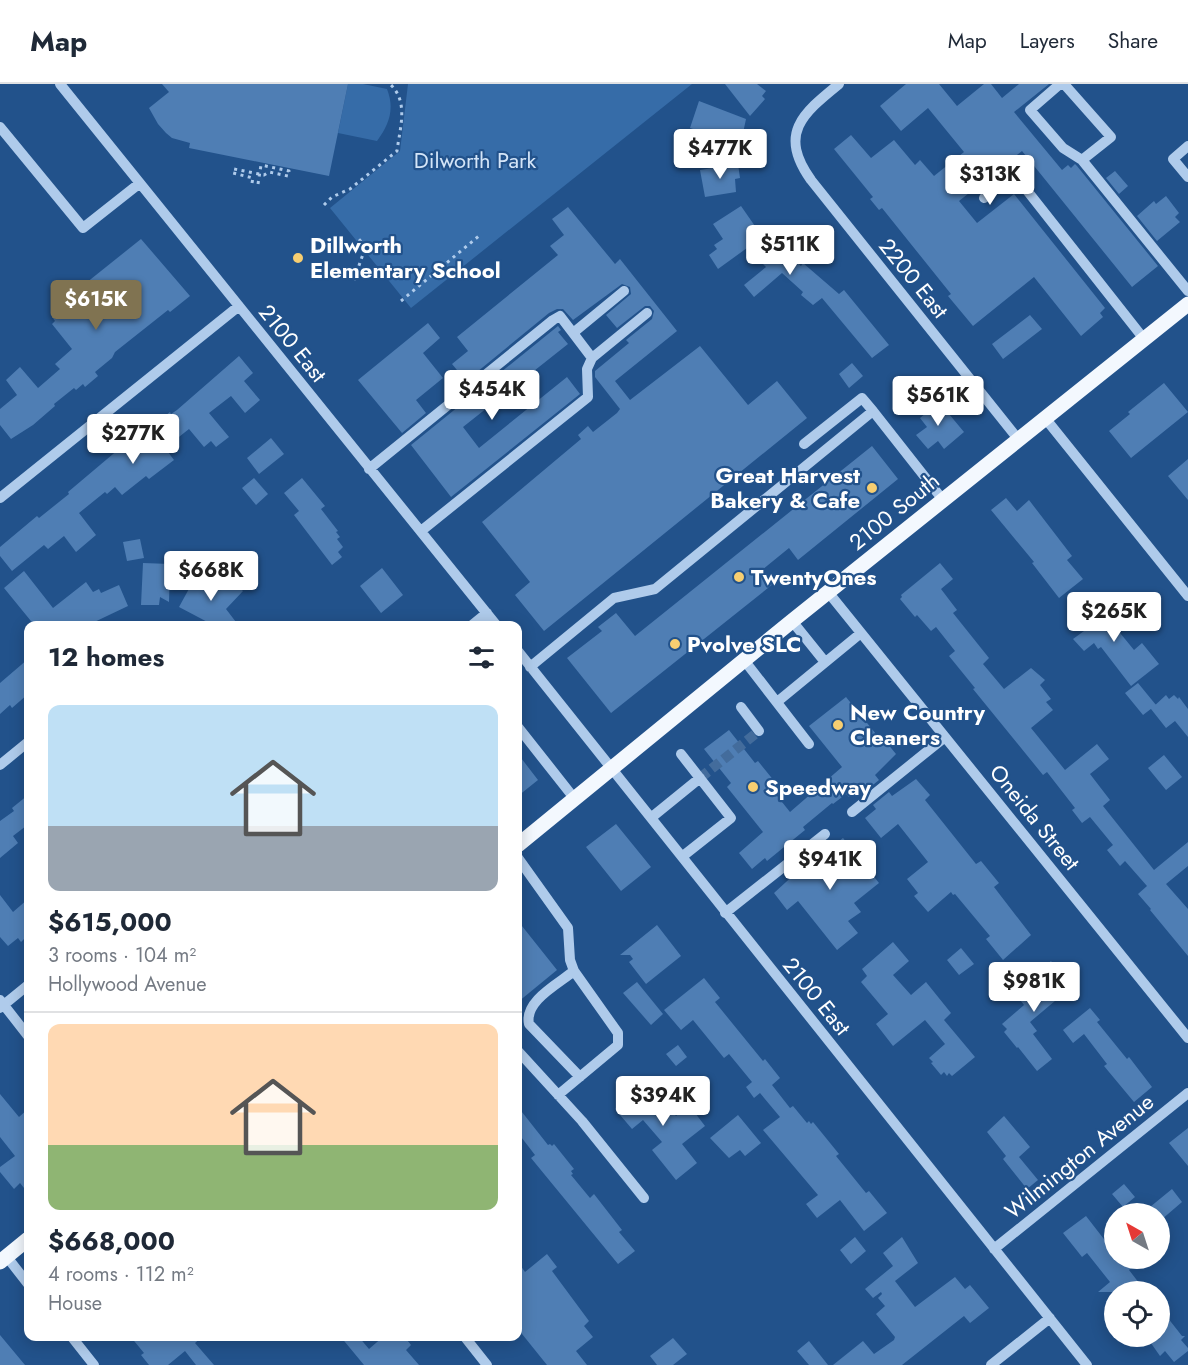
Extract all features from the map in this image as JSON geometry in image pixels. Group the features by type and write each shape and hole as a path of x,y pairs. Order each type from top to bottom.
{"main road":[{"name":"2100 South","path":"522,842 792,621 1188,304"},
{"path":"3,1260 24,1242"}],"street":[{"name":"2100 East","path":"60,84 493,621"},
{"name":"2200 East","path":"839,84 804,117 795,135 797,158 811,180 1018,439"},
{"path":"1082,160 1111,137 1062,84 1030,110 1063,148 1082,160 1188,291"},
{"path":"0,127 83,228 140,183"},
{"path":"1188,146 1173,159 1188,177"},
{"path":"984,198 1014,174 1144,339"},
{"path":"573,333 624,291"},
{"path":"0,498 239,306"},
{"path":"421,531 588,397 586,369 592,358 647,314"},
{"path":"369,469 560,316 592,358"},
{"path":"804,444 862,398 943,500"},
{"path":"530,667 614,598 655,589 873,411"},
{"path":"1046,418 1188,596"},
{"name":"Oneida Street","path":"828,592 1188,1038"},
{"path":"477,621 487,613"},
{"path":"792,621 825,662"},
{"path":"777,702 861,633"},
{"name":"2100 East","path":"522,656 1087,1365"},
{"path":"744,660 810,744"},
{"path":"741,707 759,731"},
{"path":"522,732 574,798"},
{"path":"852,812 945,737"},
{"path":"0,765 24,745"},
{"path":"681,754 731,818 682,856"},
{"path":"652,818 700,778"},
{"path":"725,913 825,834"},
{"path":"522,864 568,928 570,960 574,971 618,1033 618,1045 558,1095"},
{"path":"574,971 532,1005 528,1016 530,1024 580,1077"},
{"path":"24,988 1,1004 24,1031"},
{"path":"522,1055 582,1121 644,1198"},
{"name":"Wilmington Avenue","path":"994,1249 1188,1093"},
{"path":"3,1260 24,1280"},
{"path":"991,1365 1050,1318"},
{"path":"75,1341 94,1365"},
{"path":"468,1341 487,1365"}],"path":[{"path":"324,205 333,197 350,189 397,151 403,106 401,98 390,84"},
{"path":"252,183 253,178 232,173 234,169 259,174 264,175 269,172 288,176 289,171 261,164 259,174 258,184"},
{"path":"401,301 480,234"},
{"path":"354,280 363,254 368,250 358,238 360,237"}],"green space":[{"path":"348,84 363,84 387,89 390,116 377,141 338,133"},
{"name":"Dilworth Park","path":"408,84 692,84 411,308 330,208 400,151"}],"building":[{"path":"162,84 348,84 329,176 189,148 190,143 172,138 166,133 149,108 169,92"},
{"path":"725,84 757,84 766,91 762,96 765,99 750,116"},
{"path":"906,84 939,84 957,106 984,84 991,84 1002,98 1019,84 1049,84 1014,112 1062,170 1068,165 1071,168 1075,164 1077,166 1158,266 1132,287 1022,151 959,201 977,223 1014,194 1105,308 1100,313 1103,317 1081,336 1034,277 973,326 948,296 951,294 882,208 879,210 870,199 873,197 834,149 851,135 871,158 894,140 915,165 920,160 934,176 964,152 928,108 901,131 880,106"},
{"path":"699,101 746,119 739,152 713,146 715,139 695,135 696,130 690,128"},
{"path":"738,164 740,178 735,179 736,192 705,197 700,170"},
{"path":"1115,171 1128,186 1119,194 1106,178"},
{"path":"1166,196 1179,213 1175,217 1180,222 1157,241 1137,216 1154,201 1156,204"},
{"path":"741,206 757,229 775,247 778,244 801,266 803,263 839,294 844,290 889,345 872,358 822,298 813,305 801,295 803,292 782,273 754,297 744,285 766,267 747,248 718,269 709,255 717,249 714,245 723,239 713,224"},
{"path":"568,207 615,264 620,259 677,331 615,381 630,400 700,346 748,405 777,381 807,418 544,631 515,595 530,582 482,522 581,439 578,435 588,426 593,432 617,413 620,409 595,377 595,371 629,343 626,340 652,319 654,311 650,306 645,306 617,328 606,315 631,294 630,287 622,284 573,320 563,309 549,313 466,381 452,364 468,351 457,337 558,255 550,246 564,235 552,219"},
{"path":"141,239 190,296 170,312 168,310 115,352 112,358 95,372 98,376 85,387 83,384 76,390 74,388 33,425 11,439 0,425 0,409 17,395 6,380 20,367 38,388 60,369 55,364 72,349 52,324 55,321 52,317 89,287 86,283"},
{"path":"1030,315 1042,329 1003,359 992,344"},
{"path":"428,323 440,338 423,353 443,378 416,400 426,413 402,433 358,380"},
{"path":"558,326 561,330 558,332 568,344 463,427 479,448 567,377 580,394 451,497 411,445"},
{"path":"239,356 253,373 244,381 260,400 245,413 231,396 209,413 229,437 216,447 211,441 204,447 189,429 165,448 174,460 149,479 146,476 122,495 115,487 107,494 105,492 79,513 96,535 76,552 64,536 48,549 44,545 12,571 0,556 0,547 37,516 39,518 69,494 68,492 132,438 134,440 170,412 171,414 177,410"},
{"path":"852,363 863,376 849,388 839,374"},
{"path":"1164,383 1188,412 1131,458 1109,431 1130,414 1128,412"},
{"path":"933,400 936,405 939,402 964,432 944,449 938,441 928,449 916,435 927,427 920,418 926,413 922,408"},
{"path":"271,438 284,454 259,474 247,458"},
{"name":"TwentyOnes","path":"872,446 898,479 798,560 789,548 762,570 773,584 611,713 567,658 602,631 598,627 616,613 635,636"},
{"path":"1188,459 1188,500 1168,476"},
{"path":"254,478 268,494 256,505 242,488"},
{"path":"302,478 325,506 321,509 338,531 336,532 340,537 337,539 343,547 338,552 342,557 332,565 294,515 299,511 284,493"},
{"path":"1006,498 1017,511 1029,500 1072,556 1067,560 1083,579 1059,598 1032,563 1034,562 991,510"},
{"path":"140,539 144,558 127,561 123,542"},
{"path":"143,563 170,564 169,602 160,597 159,605 141,605"},
{"path":"940,563 953,579 941,589 957,610 953,613 989,658 983,664 1004,689 1031,668 1045,680 1040,685 1051,699 1046,702 1053,710 1031,728 1065,770 1097,744 1109,759 1090,774 1110,800 1103,806 1154,870 1188,842 1188,866 1166,884 1188,909 1188,956 1138,894 1147,886 1125,861 1120,866 1107,850 1113,845 1090,817 1082,823 1072,810 1075,808 1047,772 1043,775 973,689 975,688 949,656 955,651 936,627 931,631 900,599 901,595"},
{"path":"382,568 403,595 381,613 360,586"},
{"path":"24,571 53,608 86,582 93,592 99,589 101,593 119,585 128,606 96,621 31,621 4,588"},
{"path":"196,576 221,589 231,579 243,591 226,609 235,621 206,621 179,607"},
{"path":"1098,596 1121,624 1116,628 1134,650 1142,643 1159,664 1131,686 1101,647 1098,649 1094,643 1084,651 1073,639 1084,631 1076,622 1091,610 1087,605"},
{"path":"24,662 24,698 12,708 10,705 0,714 0,683"},
{"path":"1138,683 1156,705 1143,715 1125,693"},
{"path":"1166,695 1169,699 1174,695 1178,699 1179,697 1188,709 1188,737 1175,721 1166,728 1151,709"},
{"path":"846,697 880,739 882,737 896,754 875,775 879,780 863,793 859,788 849,797 846,794 832,803 803,827 805,830 767,861 765,858 752,869 739,853 763,832 727,787 731,783 704,749 729,730 755,763 758,761 779,787 774,792 790,812 842,767 809,726"},
{"path":"1164,755 1182,777 1166,790 1148,768"},
{"path":"522,759 538,780 522,793"},
{"path":"916,779 930,795 925,800 976,864 981,861 999,883 994,887 1031,935 1003,960 986,939 990,936 955,894 951,892 928,912 914,896 918,893 907,879 928,862 898,824 881,838 865,818 876,809 873,805 889,792 892,796"},
{"path":"24,798 24,828 13,836 18,843 0,858 0,821 14,811 12,808"},
{"path":"616,824 651,867 621,891 586,847"},
{"path":"843,838 879,883 854,903 861,912 848,921 858,933 837,950 798,901 787,910 774,893 810,860 824,853"},
{"path":"0,895 13,912 24,902 24,939 21,942 18,938 8,946 0,937"},
{"path":"657,925 681,956 646,984 629,962 633,959 630,955 620,955"},
{"path":"522,926 557,970 522,999"},
{"path":"893,942 909,961 893,975 911,995 926,982 951,1013 944,1020 975,1057 952,1076 949,1073 947,1076 944,1072 941,1075 931,1063 933,1062 929,1058 945,1044 925,1020 893,1046 876,1024 888,1014 861,982 867,976 862,969"},
{"path":"961,948 974,964 959,975 947,960"},
{"path":"1051,961 1064,978 1060,981 1068,990 1030,1022 1037,1031 1033,1034 1052,1059 1037,1071 1004,1032 1007,1029 1002,1024 1024,1005 1014,992"},
{"path":"704,978 720,998 715,1002 763,1061 765,1059 780,1078 772,1085 790,1108 793,1106 807,1123 813,1122 839,1154 836,1156 866,1193 869,1191 887,1213 864,1231 840,1200 817,1218 806,1204 818,1195 763,1130 780,1117 760,1093 754,1098 746,1087 752,1082 729,1054 724,1058 693,1020 681,1030 664,1010"},
{"path":"637,982 663,1014 651,1025 623,993"},
{"path":"1090,1008 1100,1020 1097,1022 1127,1059 1129,1057 1152,1087 1134,1102 1104,1066 1107,1064 1084,1034 1073,1043 1063,1030"},
{"path":"678,1045 687,1057 676,1066 666,1054"},
{"path":"647,1080 676,1116 689,1105 705,1126 682,1144 697,1163 676,1180 652,1150 662,1142 643,1120 632,1129 615,1109 630,1098 628,1095"},
{"path":"0,1094 19,1117 24,1113 24,1188 20,1183 14,1189 0,1172 0,1167 15,1156 0,1137"},
{"path":"522,1112 548,1145 554,1144 574,1169 571,1175 590,1198 594,1194 622,1230 619,1232 635,1251 618,1264 531,1158 535,1155 522,1138"},
{"path":"738,1115 761,1143 745,1156 740,1150 729,1158 710,1138"},
{"path":"1004,1116 1030,1147 1019,1157 1038,1180 1027,1189 1003,1159 1006,1156 987,1132"},
{"path":"1188,1128 1188,1166 1169,1143"},
{"path":"1124,1184 1135,1197 1128,1203 1120,1203 1112,1194"},
{"path":"1172,1189 1182,1202 1170,1212 1170,1203 1155,1203"},
{"path":"1086,1216 1104,1239 1104,1269 1130,1269 1138,1281 1109,1281 1087,1253 1082,1257 1063,1233"},
{"path":"855,1237 866,1251 851,1264 840,1250"},
{"path":"902,1237 918,1263 895,1281 915,1307 955,1277 965,1289 970,1285 989,1308 970,1323 964,1316 902,1365 833,1365 863,1341 874,1354 894,1340 895,1337 876,1314 885,1306 878,1298 881,1292 873,1298 865,1289 893,1266 883,1253"},
{"path":"547,1254 557,1267 552,1271 589,1321 584,1326 593,1337 576,1351 587,1365 547,1365 522,1334 522,1268 525,1272"},
{"path":"1170,1321 1182,1336 1185,1336 1181,1340 1188,1351 1174,1362 1165,1351 1160,1356 1154,1347 1170,1347"},
{"path":"0,1335 25,1365 0,1365"},
{"path":"673,1338 687,1354 673,1365 657,1365 650,1356"},
{"path":"134,1341 197,1341 195,1343 214,1365 196,1365 185,1351 168,1365 149,1365 141,1355 144,1353"},
{"path":"344,1341 362,1341 369,1349 378,1341 408,1341 411,1345 406,1350 419,1365 364,1365"},
{"path":"809,1341 828,1365 809,1365 797,1351"}],"tunnel":[{"path":"700,778 759,731"}],"place":[{"name":"Dillworth Elementary School","path":"298,258"},
{"name":"Great Harvest Bakery & Cafe","path":"872,488"},
{"name":"TwentyOnes","path":"739,577"},
{"name":"Pvolve SLC","path":"675,644"},
{"name":"New Country Cleaners","path":"838,725"},
{"name":"Speedway","path":"753,787"}]}
